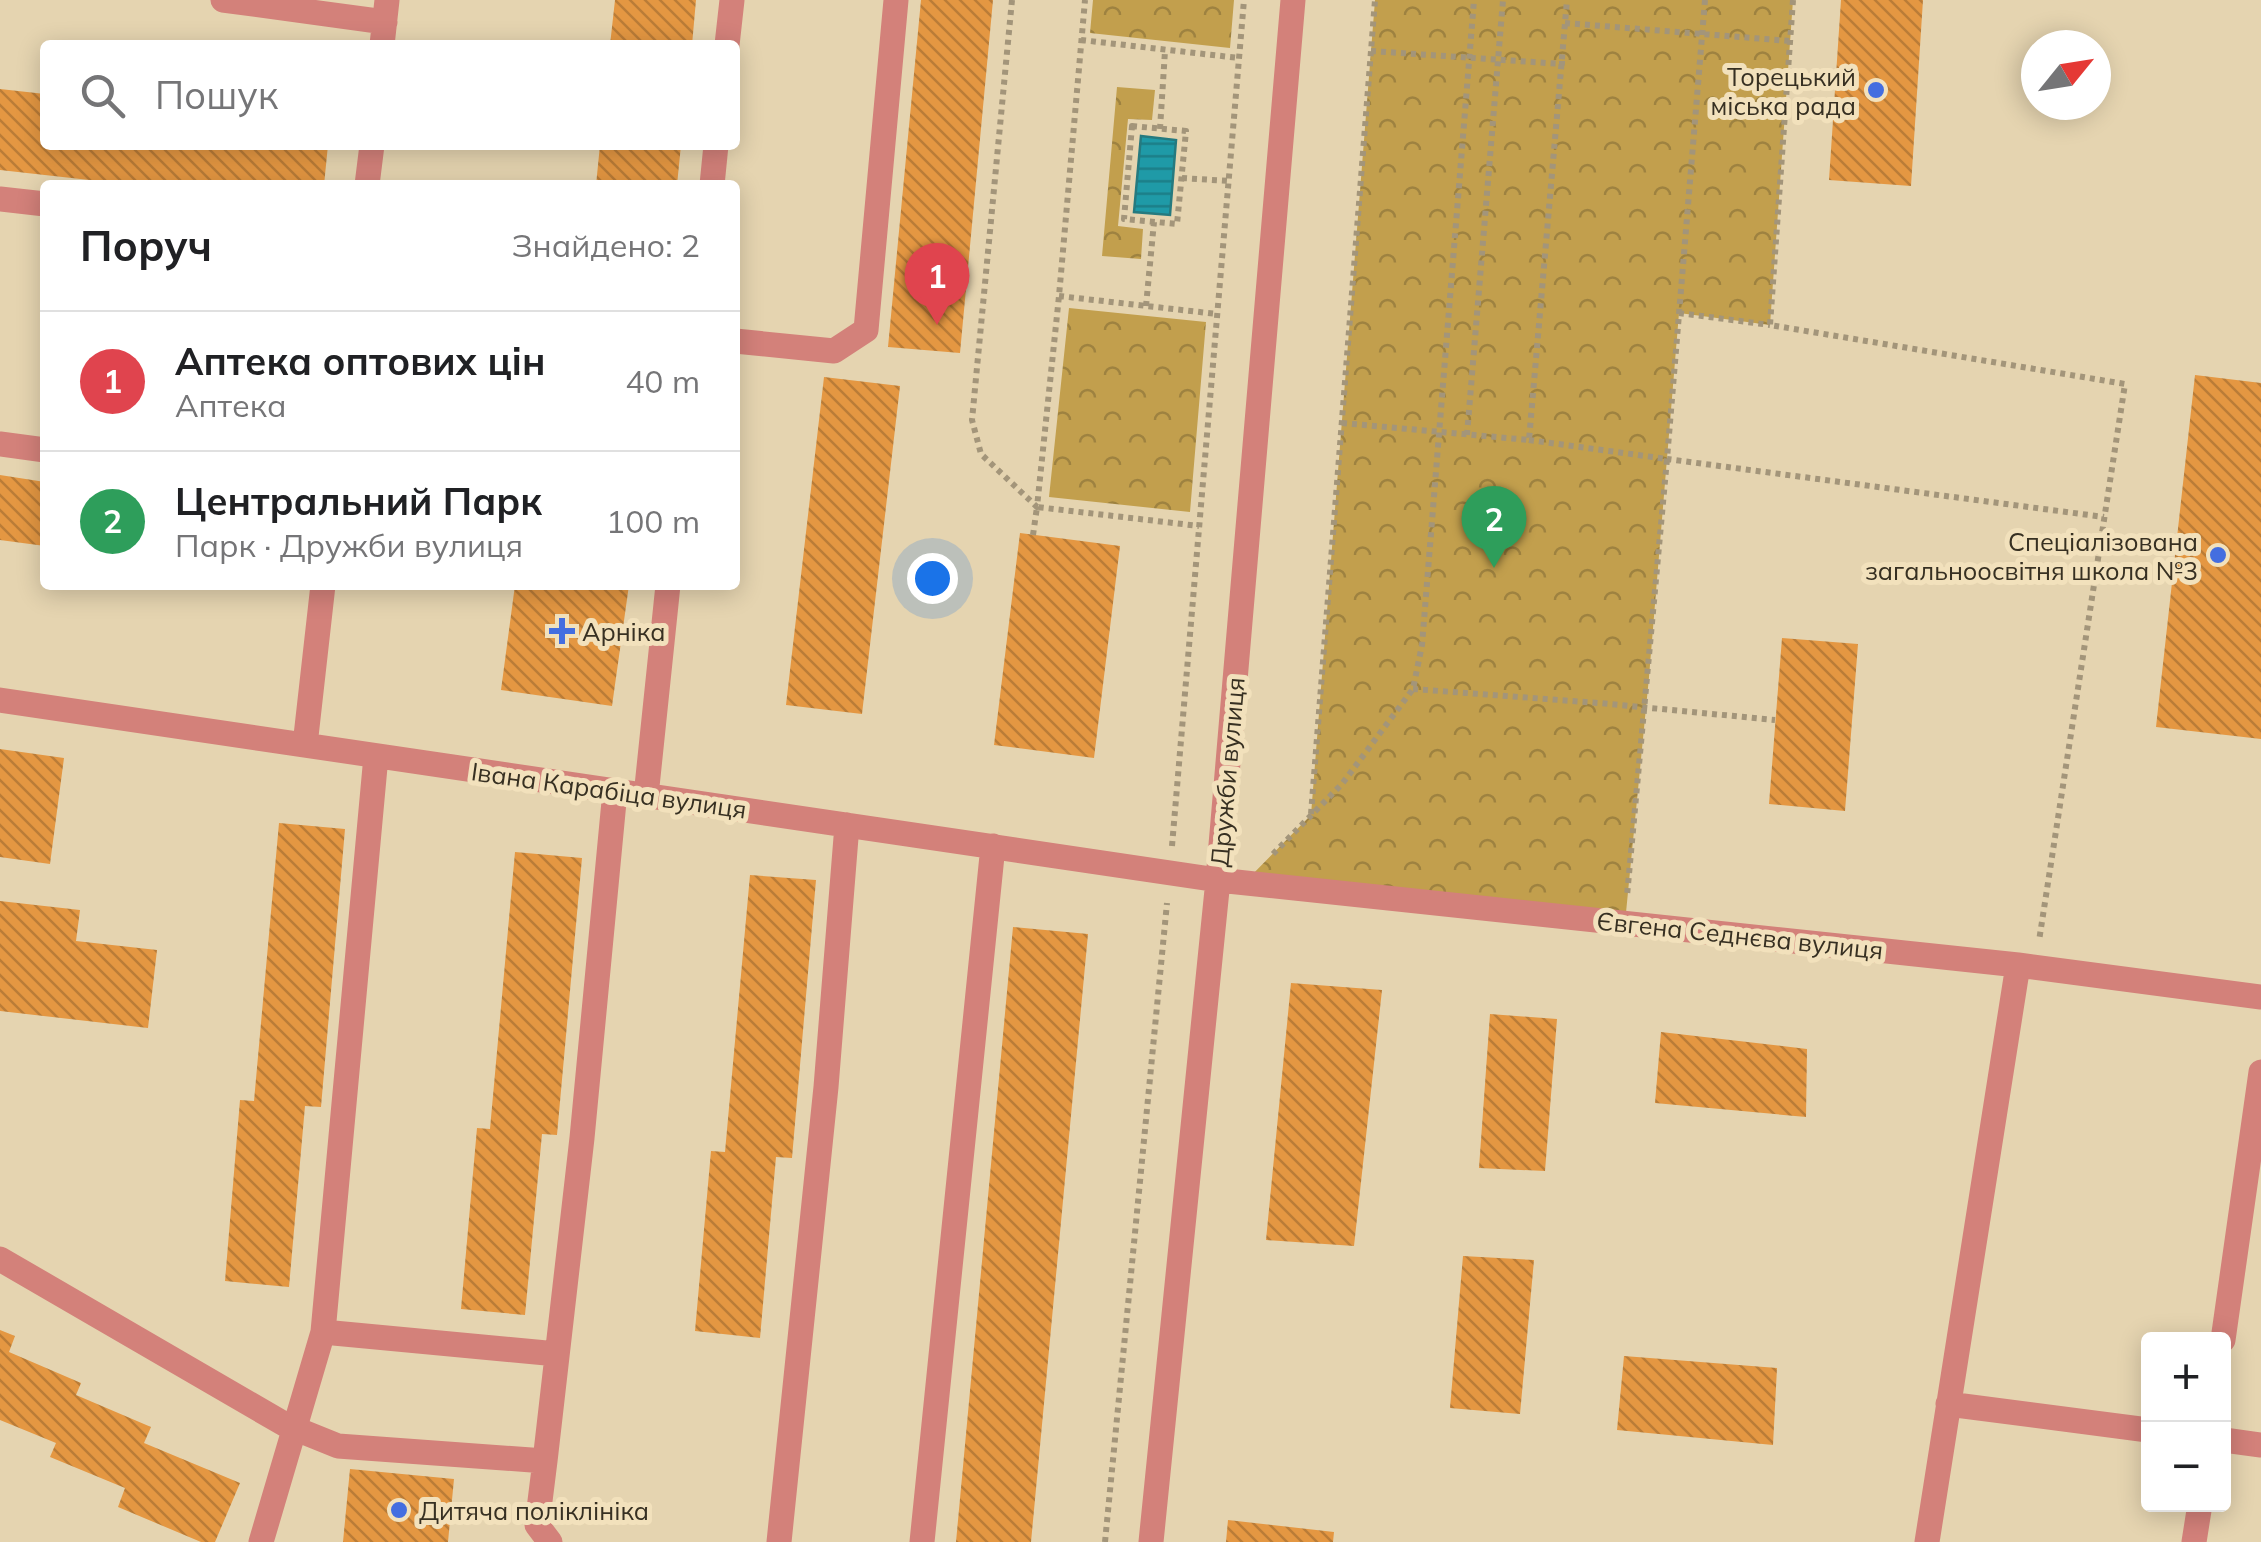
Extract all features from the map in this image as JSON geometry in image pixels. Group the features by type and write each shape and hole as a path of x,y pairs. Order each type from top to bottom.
{"street":[{"path":"223,0 385,22"},
{"path":"728,40 732,0"},
{"path":"740,341 834,351 866,330 896,0"},
{"name":"Дружби вулиця","path":"1150,1542 1218,880 1293,0"},
{"path":"368,180 372,150"},
{"path":"712,180 716,150"},
{"path":"0,198 40,203"},
{"path":"0,444 40,449"},
{"path":"305,745 323,590"},
{"path":"646,796 667,590"},
{"name":"Івана Карабіца вулиця","path":"0,700 1218,880"},
{"path":"262,1542 323,1332 376,756"},
{"path":"550,1542 537,1525 584,1119 614,792"},
{"path":"779,1542 826,1087 847,826"},
{"path":"922,1542 993,846"},
{"name":"Євгена Седнєва вулиця","path":"1218,880 2026,966 2261,997"},
{"path":"1927,1542 2026,966"},
{"path":"2224,1332 2261,1072"},
{"path":"0,1259 286,1425 338,1446 545,1460"},
{"path":"323,1332 557,1354"},
{"path":"1948,1404 2141,1429"},
{"path":"2231,1441 2261,1445"},
{"path":"2194,1542 2199,1512"}],"path":[{"path":"1012,0 972,420 981,454 1036,507 1200,526"},
{"path":"1034,535 1085,0"},
{"path":"1105,1542 1170,873 1244,0"},
{"path":"1311,816 1375,0"},
{"path":"1245,882 1342,784 1413,688 1422,645 1474,0"},
{"path":"1468,434 1503,0"},
{"path":"1529,440 1567,0"},
{"path":"1625,923 1668,459 1704,0"},
{"path":"1770,325 1793,0"},
{"path":"1565,23 1790,41"},
{"path":"1081,40 1239,58"},
{"path":"1160,129 1165,51"},
{"path":"1371,51 1562,64"},
{"path":"1132,126 1160,129 1186,131 1177,224 1124,219 1132,126"},
{"path":"1182,178 1229,181"},
{"path":"1146,306 1154,222"},
{"path":"1059,296 1217,314"},
{"path":"1680,312 2124,384 2026,966"},
{"path":"1342,423 1529,440 2104,517"},
{"path":"1413,688 1775,720"}],"green space":[{"path":"1093,0 1234,0 1230,48 1090,33"},
{"path":"1375,0 1793,0 1770,325 1679,313 1625,923 1245,882 1311,815"},
{"path":"1117,87 1155,90 1152,120 1128,119 1118,226 1143,229 1141,259 1102,256"},
{"path":"1069,308 1206,322 1190,512 1049,497"}],"water":[{"path":"1141,136 1176,140 1170,215 1134,212"}],"building":[{"path":"615,0 696,0 692,40 611,40"},
{"path":"921,0 993,0 960,353 888,347"},
{"name":"Торецький міська рада","path":"1841,0 1923,0 1911,186 1829,180"},
{"path":"0,89 40,93 40,150 328,150 324,180 89,180 0,170"},
{"path":"600,150 680,150 678,180 596,180"},
{"name":"Спеціалізована загальноосвітня школа №3","path":"2195,375 2261,383 2261,739 2156,727"},
{"path":"824,377 900,386 862,714 786,705"},
{"path":"0,475 40,481 40,545 0,540"},
{"path":"1020,533 1120,546 1094,758 994,745"},
{"path":"514,590 628,590 612,706 501,690"},
{"path":"1782,638 1858,644 1845,811 1769,804"},
{"path":"0,749 64,758 50,864 0,857"},
{"path":"279,823 345,829 321,1107 305,1106 289,1287 225,1281 240,1100 254,1101"},
{"path":"515,852 582,858 557,1135 542,1134 525,1315 461,1309 477,1128 490,1129"},
{"path":"750,875 816,880 792,1158 776,1157 760,1338 695,1331 711,1151 725,1152"},
{"path":"0,901 80,910 76,941 157,950 148,1028 0,1011"},
{"path":"1013,927 1088,934 1031,1542 956,1542"},
{"path":"1291,983 1382,990 1354,1246 1266,1240"},
{"path":"1490,1014 1557,1019 1545,1171 1479,1168"},
{"path":"1661,1032 1807,1049 1806,1117 1655,1103"},
{"path":"1463,1256 1534,1260 1520,1414 1450,1408"},
{"path":"0,1330 15,1336 9,1352 81,1383 76,1395 151,1427 144,1443 240,1483 215,1542 201,1542 118,1507 125,1488 50,1457 56,1443 0,1420"},
{"path":"1624,1356 1777,1368 1773,1445 1617,1430"},
{"name":"Дитяча поліклініка","path":"350,1469 454,1479 448,1542 343,1542"},
{"path":"1228,1520 1334,1532 1333,1542 1226,1542"}],"place":[{"name":"Торецький міська рада","path":"1876,90"},
{"name":"Аптека оптових цін","path":"937,325"},
{"name":"Спеціалізована загальноосвітня школа №3","path":"2218,555"},
{"name":"Центральний Парк","path":"1494,568"},
{"name":"Арніка","path":"562,631"},
{"name":"Дитяча поліклініка","path":"399,1510"}]}
